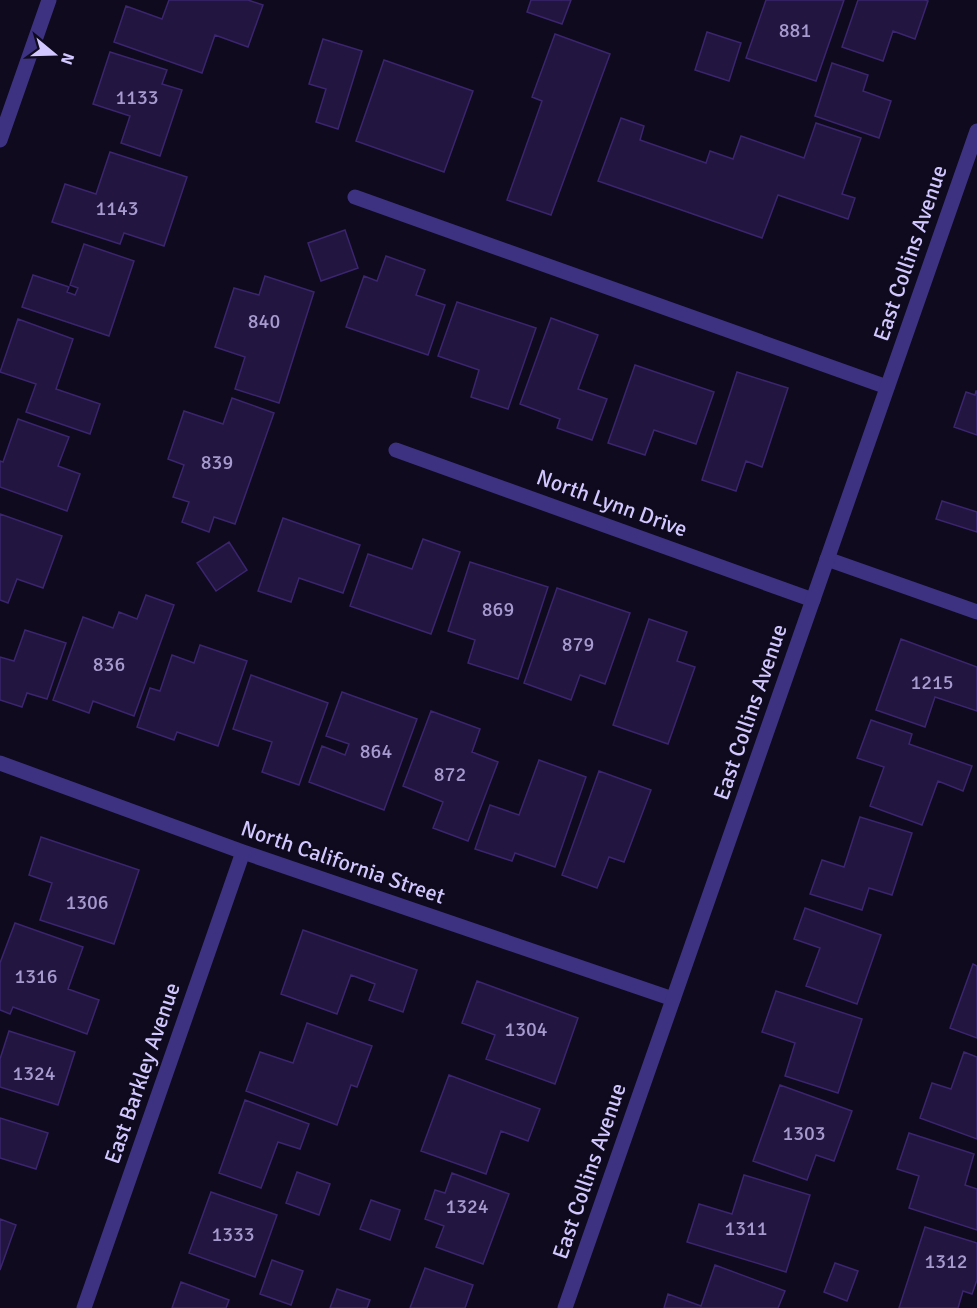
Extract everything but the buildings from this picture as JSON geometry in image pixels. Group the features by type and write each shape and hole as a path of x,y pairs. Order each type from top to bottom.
{"street":[{"path":"0,140 49,0"},
{"name":"East Collins Avenue","path":"565,1308 977,131"},
{"path":"355,197 887,387"},
{"name":"North Lynn Drive","path":"396,450 813,600"},
{"path":"827,559 977,612"},
{"name":"North California Street","path":"0,763 243,852 673,999"},
{"name":"East Barkley Avenue","path":"84,1308 243,852"}]}
